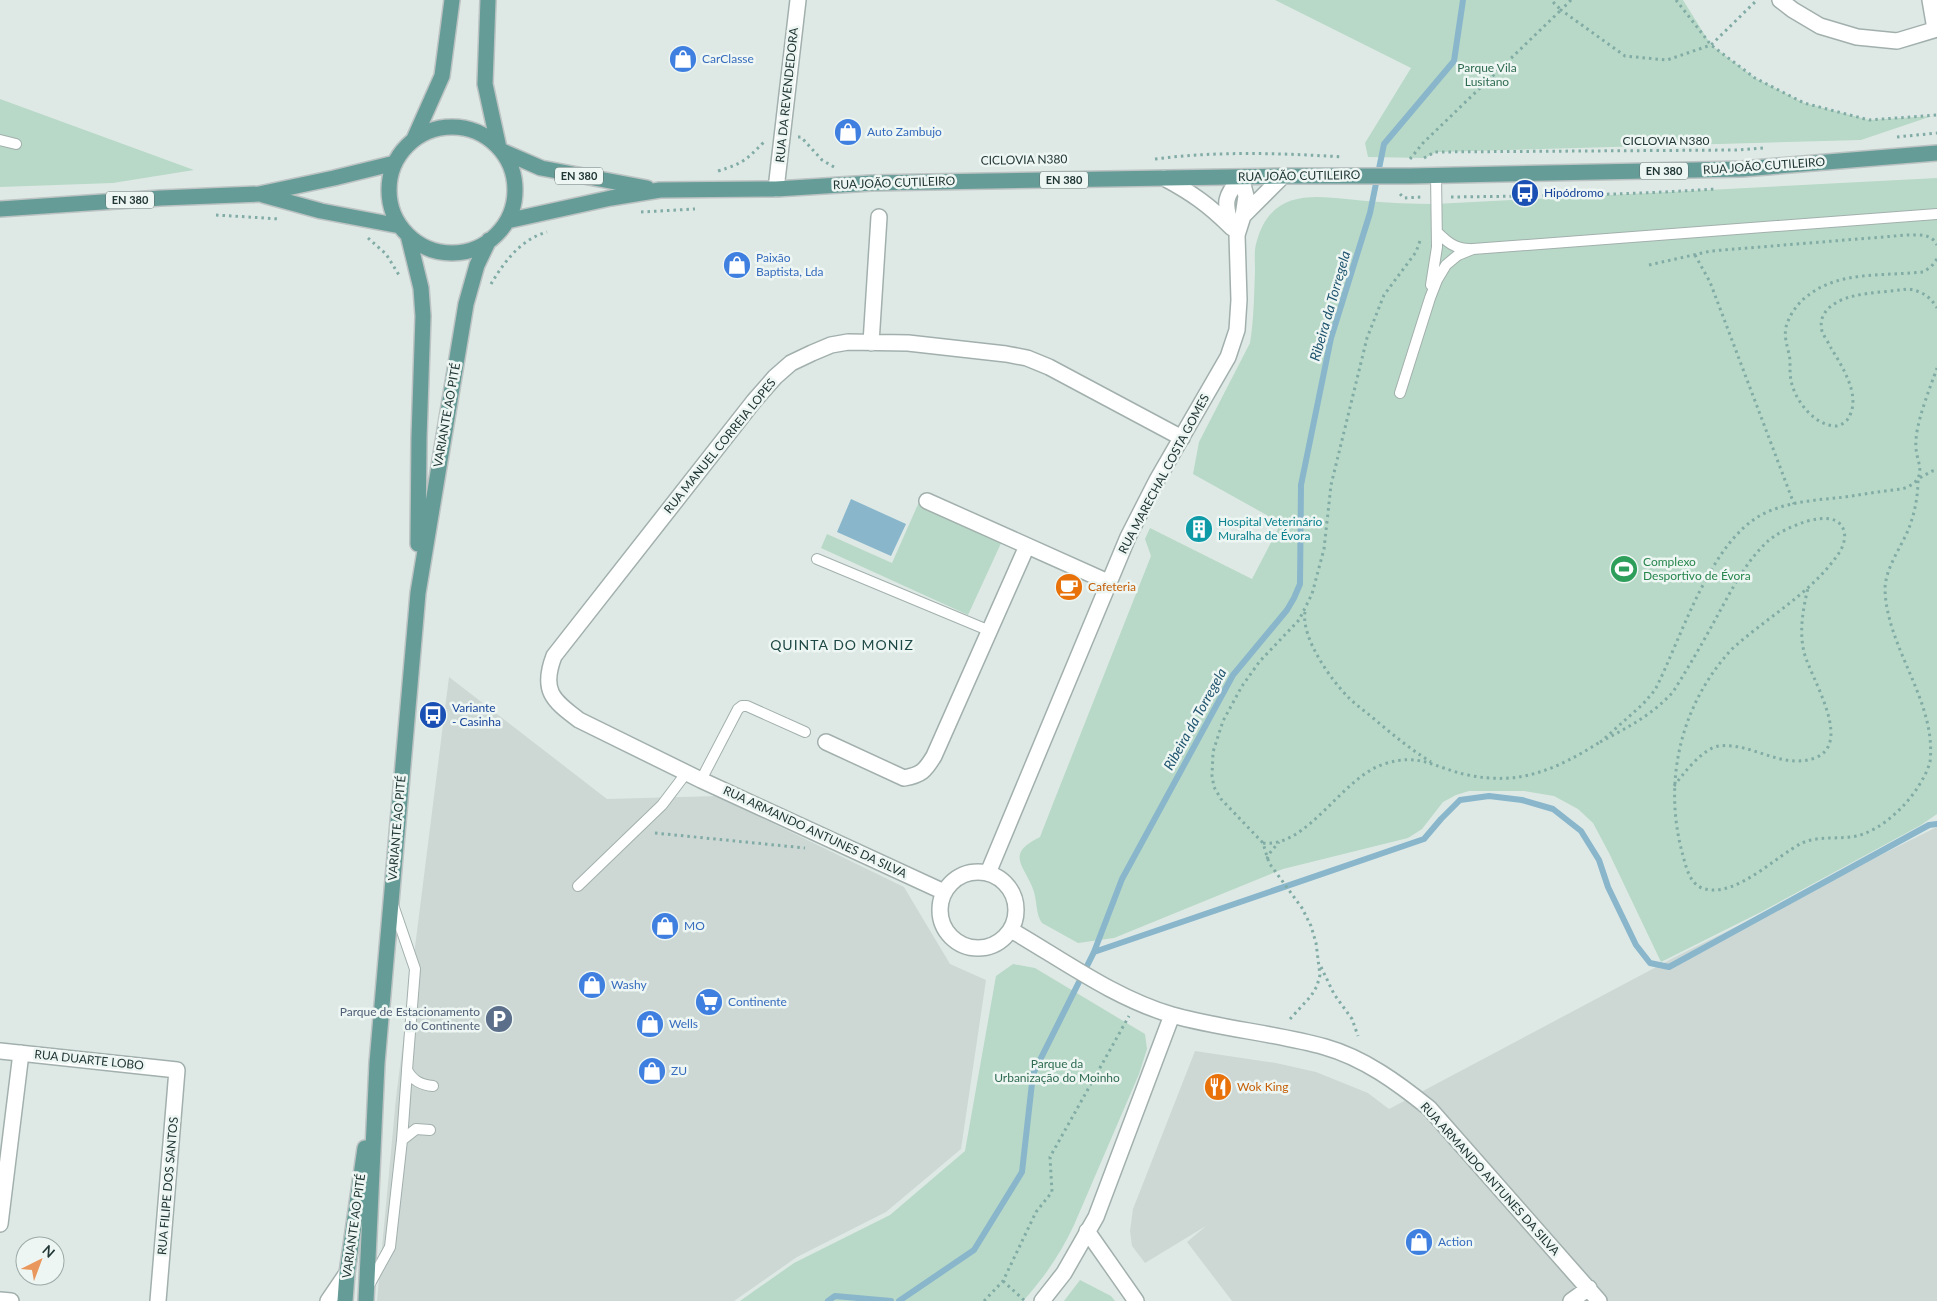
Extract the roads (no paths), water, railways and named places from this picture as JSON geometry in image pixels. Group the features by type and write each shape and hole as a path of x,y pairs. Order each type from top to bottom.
{"main road":[{"path":"414,139 442,76 452,0"},
{"path":"488,0 485,84 500,150"},
{"path":"449,127 467,129 485,136 500,150 511,167 514,185 513,204 507,221 499,232 474,249 456,252 439,251 422,245 404,230 392,211 389,195 390,178 395,163 403,150 414,139 430,130 449,127"},
{"name":"RUA JOÃO CUTILEIRO","path":"500,150 540,168 660,190"},
{"name":"RUA JOÃO CUTILEIRO","path":"507,221 611,198 660,190 776,189 872,183 1352,175 1410,176 1742,169 1937,153"},
{"name":"EN 380","path":"0,209 161,198 260,194 395,163"},
{"name":"EN 380","path":"260,194 321,211 404,230"},
{"name":"VARIANTE AO PITÉ","path":"404,230 421,288 423,316 419,438 418,593"},
{"name":"VARIANTE AO PITÉ","path":"367,1296 377,1063 418,593 466,304 477,265 489,240"},
{"name":"VARIANTE AO PITÉ","path":"345,1301 347,1273 377,1063"}],"street":[{"name":"RUA DA REVENDEDORA","path":"776,189 798,0"},
{"path":"1780,0 1820,26 1857,37 1897,41 1936,29 1930,0"},
{"path":"1234,231 1244,216 1283,176"},
{"path":"1241,177 1246,196 1244,216"},
{"path":"1234,231 1226,210 1229,192 1241,177"},
{"path":"1164,178 1192,193 1212,208 1234,231"},
{"path":"871,343 879,217"},
{"name":"RUA MARECHAL COSTA GOMES","path":"988,873 1128,537 1228,357 1237,330 1239,300 1234,231"},
{"name":"RUA MANUEL CORREIA LOPES","path":"687,772 579,720 563,708 553,697 547,684 548,670 554,656 754,400 791,363 831,346 848,342 908,343 1027,358 1050,367 1182,438"},
{"path":"927,501 1108,582"},
{"path":"826,742 904,778 917,775 927,768 1027,546"},
{"name":"RUA ARMANDO ANTUNES DA SILVA","path":"687,772 944,892"},
{"path":"977,871 988,873 1001,879 1010,889 1016,902 1016,917 1011,930 1000,942 986,948 970,948 954,940 943,926 939,909 944,892 950,884 967,873 977,871"},
{"name":"RUA ARMANDO ANTUNES DA SILVA","path":"1011,930 1136,1002 1172,1014 1326,1047 1360,1061 1397,1082 1429,1108 1599,1301"},
{"path":"1042,1301 1064,1273 1096,1217 1172,1014"},
{"name":"RUA DUARTE LOBO","path":"0,1050 177,1070"},
{"path":"0,1224 21,1053"},
{"name":"RUA FILIPE DOS SANTOS","path":"158,1301 177,1070"},
{"path":"1087,1231 1136,1301"},
{"path":"328,1301 347,1273"},
{"path":"1571,1301 1589,1288"},
{"path":"0,1300 11,1301"}],"lane":[{"path":"0,140 16,144"},
{"path":"1430,298 1437,247 1436,174"},
{"path":"1437,232 1448,243 1460,249 1937,214"},
{"path":"1400,393 1437,280 1446,265 1458,255 1473,248"},
{"path":"817,559 990,631"},
{"path":"702,780 738,708 742,706 748,706 805,732"},
{"path":"578,886 662,805 687,772"},
{"path":"367,1296 390,1247 402,1140 415,969 391,898"},
{"path":"407,1070 411,1078 424,1085 433,1086"},
{"path":"402,1140 416,1129 430,1130"}],"water":[{"path":"851,499 906,524 891,556 837,532"}],"waterway":[{"name":"Ribeira da Torregela","path":"899,1301 974,1250 1022,1172 1033,1074 1094,952 1122,879 1233,675 1287,610 1294,598 1300,584 1301,485 1331,338 1370,213 1384,144 1454,61 1463,0"},
{"path":"1094,952 1424,839 1460,800 1489,796 1522,800 1553,809 1581,831 1599,860 1608,887 1636,945 1650,963 1669,967 1929,825 1937,824"},
{"name":"Ribeira da Torregela","path":"828,1301 835,1296 891,1301"}],"place":[{"name":"CarClasse","path":"683,59"},
{"name":"Auto Zambujo","path":"848,132"},
{"name":"Hipódromo","path":"1525,193"},
{"name":"Paixão Baptista, Lda","path":"737,265"},
{"name":"Hospital Veterinário Muralha de Évora","path":"1199,529"},
{"name":"Complexo Desportivo de Évora","path":"1624,569"},
{"name":"Cafeteria","path":"1069,587"},
{"name":"Variante - Casinha","path":"433,715"},
{"name":"MO","path":"665,926"},
{"name":"Washy","path":"592,985"},
{"name":"Continente","path":"709,1002"},
{"name":"Parque de Estacionamento do Continente","path":"499,1019"},
{"name":"Wells","path":"650,1024"},
{"name":"ZU","path":"652,1071"},
{"name":"Wok King","path":"1218,1087"},
{"name":"Action","path":"1419,1242"}],"district":[{"name":"QUINTA DO MONIZ","path":"842,645"}],"park label":[{"name":"Parque Vila Lusitano","path":"1487,75"},
{"name":"Parque da Urbanização do Moinho","path":"1057,1071"}]}
